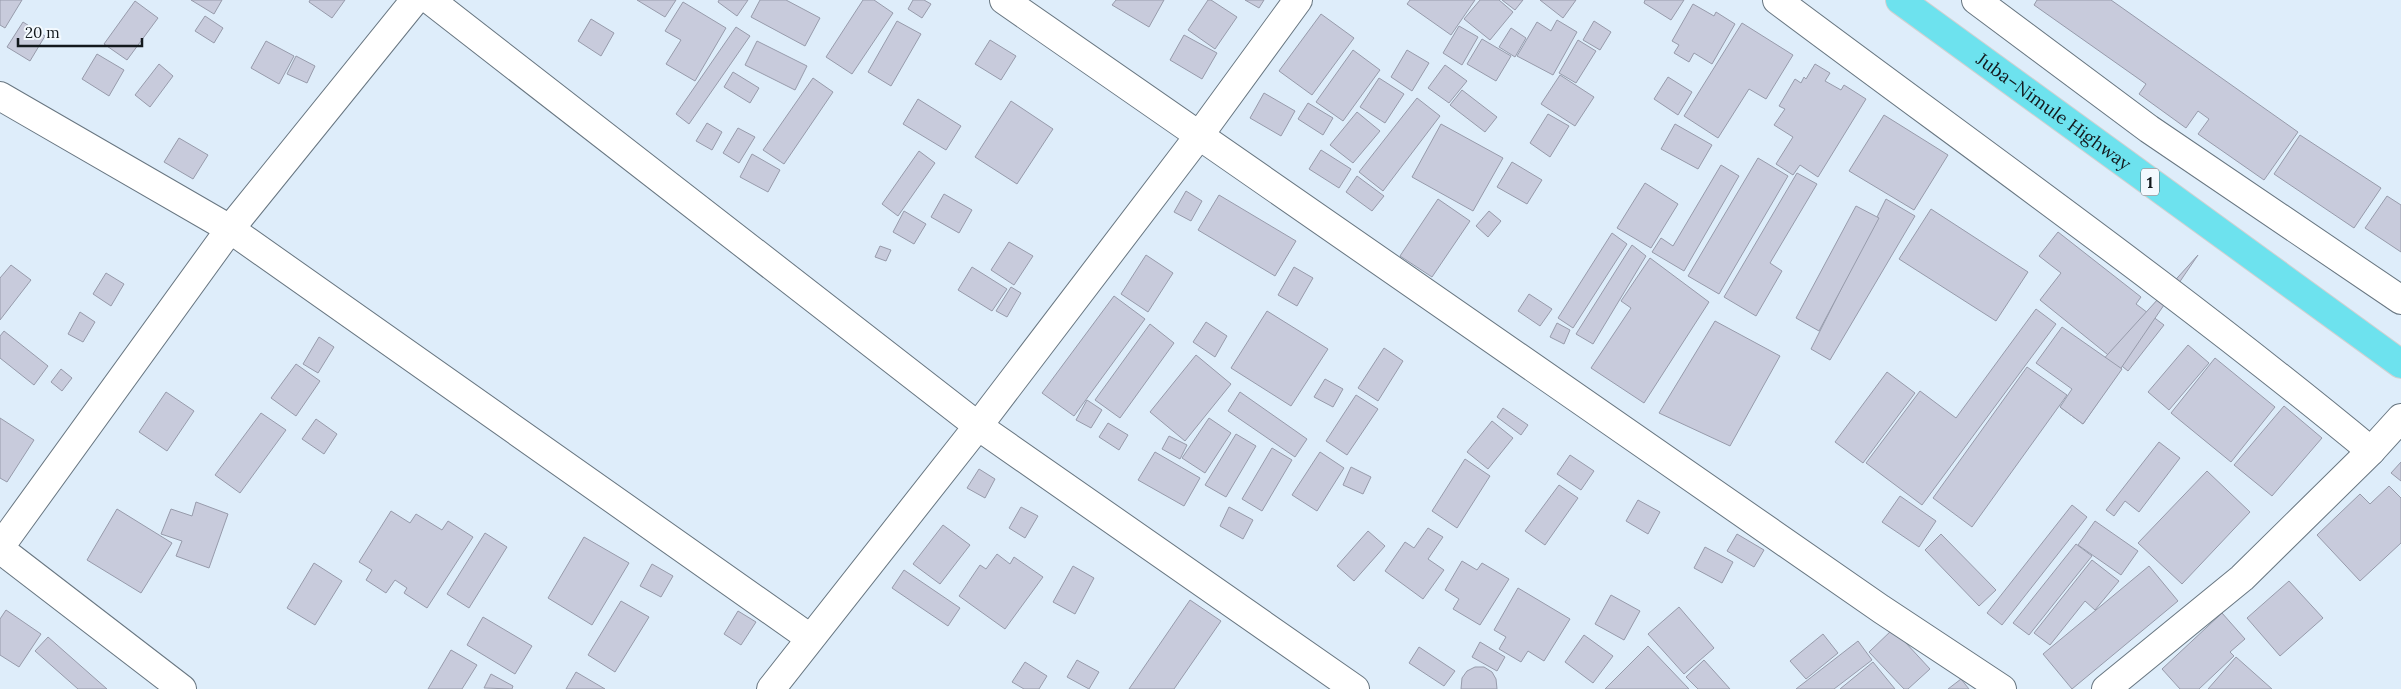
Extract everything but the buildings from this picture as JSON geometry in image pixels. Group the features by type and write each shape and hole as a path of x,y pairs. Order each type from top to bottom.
{"main road":[{"name":"Juba–Nimule Highway","path":"1900,0 2401,364"}],"street":[{"path":"182,689 0,548 230,229 415,0"},
{"path":"430,0 978,426 1355,689"},
{"path":"1004,0 1198,137 1881,609 2002,689"},
{"path":"771,689 978,426 1198,137 1298,0"},
{"path":"1777,0 2296,388 2371,451"},
{"path":"1976,0 2149,129 2401,300"},
{"path":"0,96 230,229 810,638"},
{"path":"2106,689 2242,578 2371,451 2401,418"}]}
